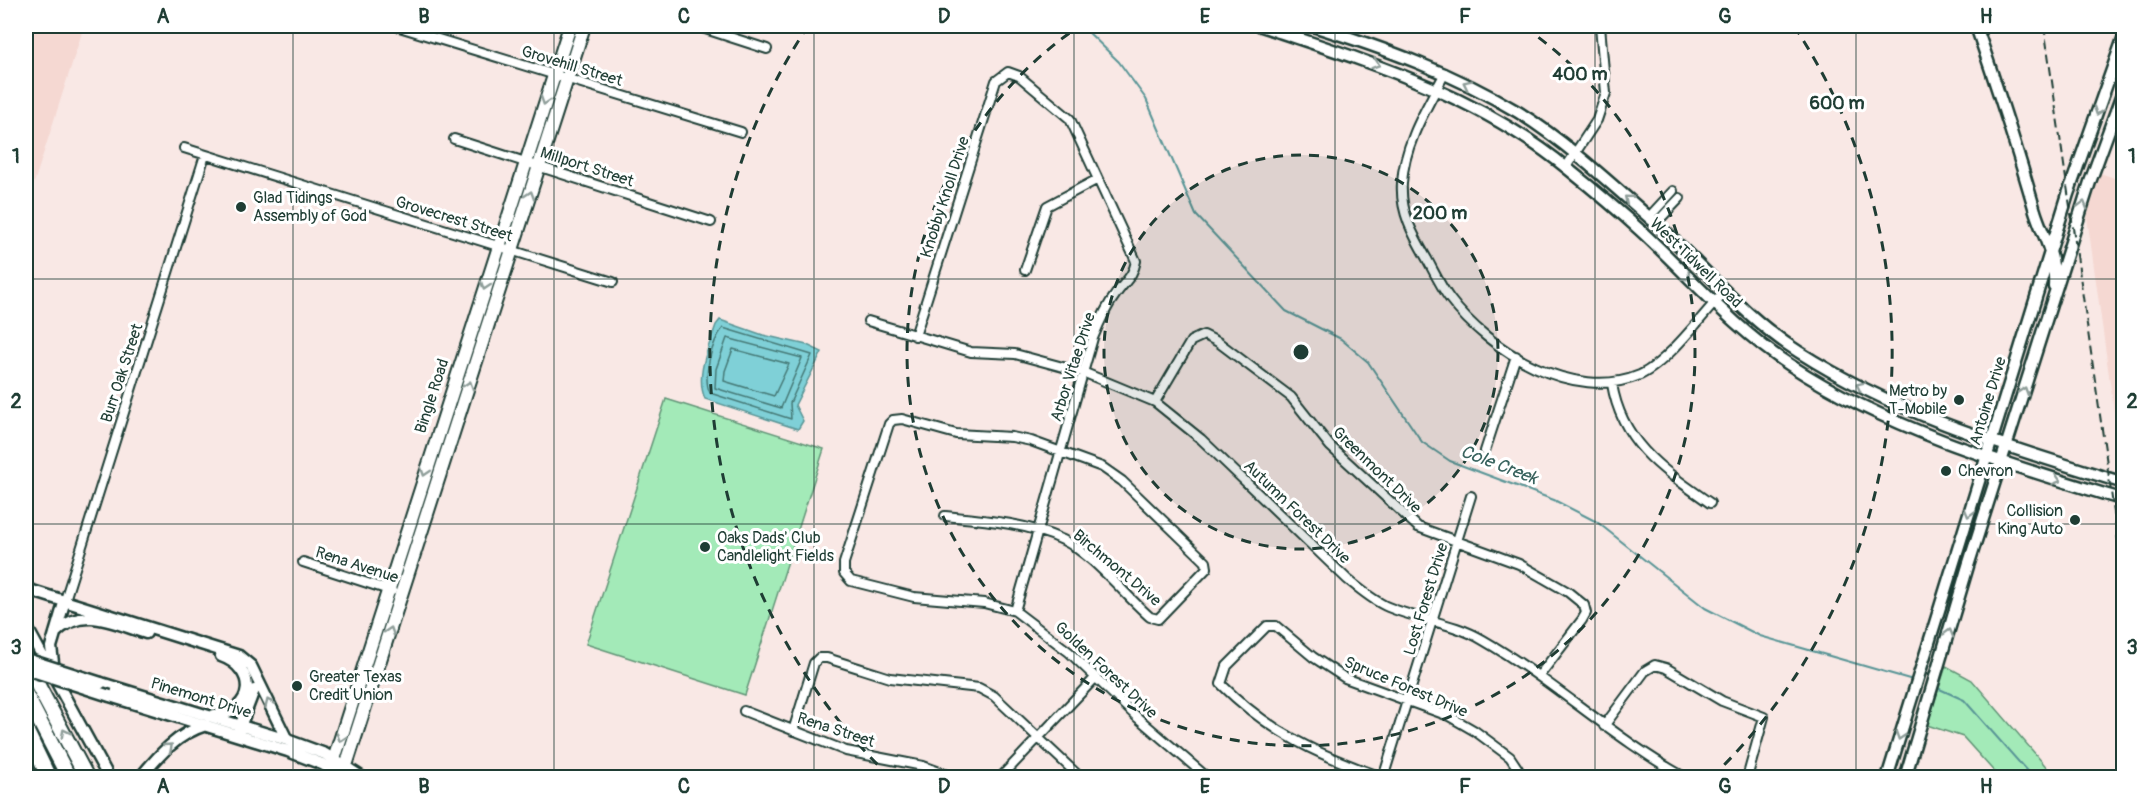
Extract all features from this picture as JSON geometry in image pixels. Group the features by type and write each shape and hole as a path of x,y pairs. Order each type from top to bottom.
{"highway":[{"path":"26,661 87,777"},
{"path":"26,695 69,777"},
{"path":"26,730 49,777"}],"main road":[{"name":"Bingle Road","path":"331,768 570,26"},
{"name":"Bingle Road","path":"344,774 584,26"},
{"name":"West Tidwell Road","path":"1261,26 1274,28 1386,67 1484,112 1566,167 1641,231 1713,304 1787,363 1872,410 1934,438 1986,457 2124,500"},
{"name":"West Tidwell Road","path":"1313,26 1395,52 1445,74 1519,113 1575,154 1653,220 1724,292 1797,351 1858,386 1951,428 2124,483"},
{"path":"1976,26 2003,103 2040,224 2055,263 2053,304"},
{"name":"Antoine Drive","path":"1887,777 2031,312 2124,36"},
{"path":"1352,57 1357,40"},
{"name":"Antoine Drive","path":"1905,777 2001,462 2090,182 2124,89"},
{"path":"1641,231 1653,220"},
{"path":"2040,224 2049,233 2059,225"},
{"path":"2031,312 2042,256 2040,224"},
{"path":"2024,335 2040,342"},
{"path":"442,420 456,424"},
{"path":"2087,489 2091,473"},
{"path":"26,589 239,656 251,666 287,740"},
{"path":"54,673 51,647 64,600"},
{"path":"54,633 69,621 91,618 231,660 246,680 243,701 238,709 206,720 190,730 164,751 140,777"},
{"path":"26,626 110,777"},
{"name":"Pinemont Drive","path":"26,661 101,683 239,730 287,740 331,768"},
{"path":"364,663 378,669"},
{"path":"239,730 255,687 251,666"},
{"name":"Pinemont Drive","path":"26,669 110,696 206,720"},
{"name":"Pinemont Drive","path":"239,730 344,774 363,777"}],"street":[{"name":"Grovehill Street","path":"396,26 741,132"},
{"path":"696,26 767,49"},
{"path":"1566,167 1597,120 1606,93 1600,26"},
{"name":"Arbor Vitae Drive","path":"1008,72 1019,76 1070,119 1096,180 1136,261 1133,275 1116,294 1101,318 1015,611"},
{"name":"Knobby Knoll Drive","path":"915,336 996,81 1008,72"},
{"path":"1445,74 1407,152 1402,184 1407,223 1449,298 1482,332 1516,356 1556,375 1612,384 1642,374 1665,358 1724,292"},
{"name":"Millport Street","path":"454,139 711,222"},
{"name":"Grovecrest Street","path":"184,148 613,282"},
{"name":"Burr Oak Street","path":"64,600 205,155"},
{"path":"1025,270 1047,206 1096,180"},
{"path":"1653,220 1673,191"},
{"path":"1653,220 1680,198"},
{"name":"Autumn Forest Drive","path":"868,321 971,352 1015,354 1085,373 1155,402 1201,439 1347,579 1388,607 1479,638 1522,662 1604,726 1647,756 1686,777"},
{"name":"Greenmont Drive","path":"1155,402 1191,341 1204,335 1211,338 1291,397 1330,446 1418,527 1519,564 1568,592 1584,605 1586,613 1539,676"},
{"path":"1787,363 1797,351"},
{"path":"1485,451 1516,356"},
{"path":"1612,384 1616,407 1631,437 1658,464 1710,502"},
{"name":"Golden Forest Drive","path":"1061,452 1012,437 956,434 902,419 893,420 889,424 844,563 844,573 851,580 914,597 984,603 1015,611 1038,626 1138,718 1208,777"},
{"name":"Birchmont Drive","path":"945,516 1002,521 1065,540 1083,553 1150,617 1158,619 1207,568 1199,555 1122,481 1102,467 1061,452"},
{"name":"Lost Forest Drive","path":"1384,777 1472,496"},
{"name":"Rena Avenue","path":"303,562 402,594"},
{"name":"Spruce Forest Drive","path":"1384,777 1324,756 1298,744 1241,704 1221,684 1227,666 1267,626 1276,626 1312,657 1345,678 1410,700 1449,716 1475,731 1510,757 1518,769 1516,777"},
{"path":"793,731 814,663 819,658 827,658 891,678 979,688 994,696 1081,777"},
{"path":"1604,726 1645,670 1655,666 1666,668 1722,701 1764,717 1746,777"},
{"path":"1000,777 1096,677"},
{"name":"Rena Street","path":"744,711 846,751 923,766 956,777"}],"shaded area":[{"path":"26,26 84,26 26,208"},
{"path":"2100,173 2123,181 2123,476 2087,217"}],"green space":[{"name":"Oaks Dads' Club Candlelight Fields","path":"666,399 824,449 745,695 586,644"},
{"path":"1946,666 1972,680 2055,777 1999,777 1963,737 1927,725"}],"water":[{"path":"720,320 763,335 807,345 822,352 795,405 803,421 798,429 705,399 701,381 702,371 706,353"}],"waterway":[{"name":"Cole Creek","path":"1082,26 1119,62 1146,99 1196,215 1286,311 1341,339 1368,362 1422,442 1450,461 1554,500 1597,522 1705,608 1760,636 1913,680"},
{"name":"Cole Creek","path":"1935,687 1964,700 2033,778"}],"railway":[{"path":"2044,26 2124,582"}],"place":[{"name":"Glad Tidings Assembly of God","path":"241,207"},
{"name":"Metro by T-Mobile","path":"1959,400"},
{"name":"Chevron","path":"1946,471"},
{"name":"Collision King Auto","path":"2075,520"},
{"name":"Oaks Dads' Club Candlelight Fields","path":"705,547"},
{"name":"Greater Texas Credit Union","path":"297,686"}]}
